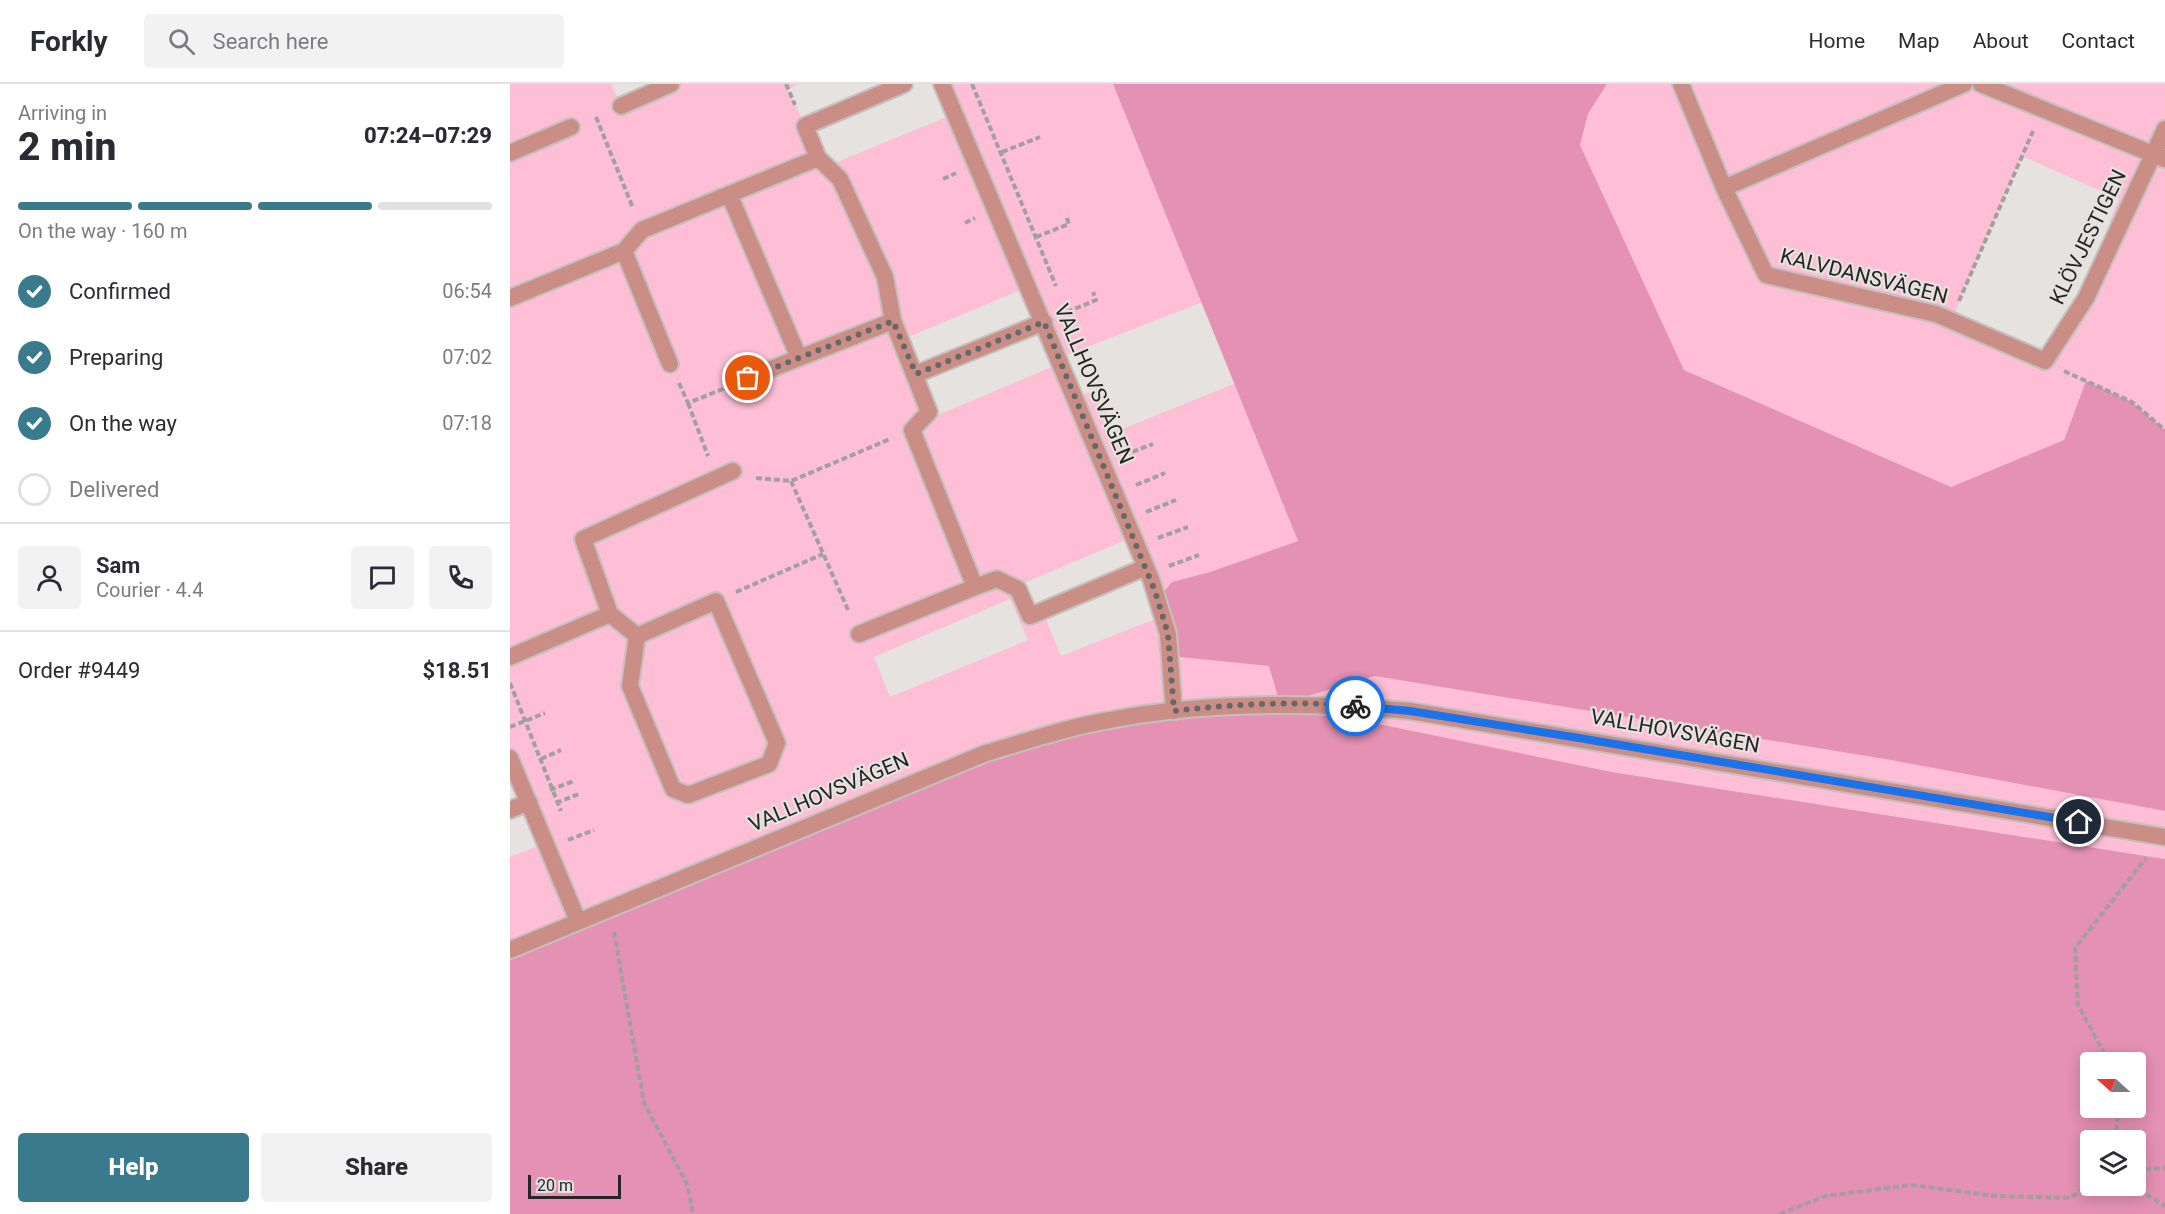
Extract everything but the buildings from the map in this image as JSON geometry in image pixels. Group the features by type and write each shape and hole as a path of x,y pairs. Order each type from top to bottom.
{"street":[{"path":"621,106 671,84"},
{"path":"904,84 805,126 818,158 840,179 885,277 893,321 916,374 929,412 912,430 975,586"},
{"name":"VALLHOVSVÄGEN","path":"942,84 1146,567 1168,634 1174,711"},
{"name":"KALVDANSVÄGEN","path":"1681,84 1724,188 1766,275 1936,314 2045,362"},
{"path":"1724,188 1964,84"},
{"path":"1981,84 2159,156"},
{"path":"510,153 571,127"},
{"name":"KLÖVJESTIGEN","path":"2045,362 2086,298 2159,156 2165,129"},
{"path":"510,298 624,250 642,230 818,158"},
{"path":"729,194 799,358"},
{"path":"624,250 670,364"},
{"path":"748,378 893,321"},
{"path":"916,374 1044,322"},
{"path":"637,636 610,614 582,539 733,471"},
{"path":"859,634 997,579 1018,589 1030,616 1146,567"},
{"path":"716,601 777,743 769,764 688,795 673,789 630,686 637,636 716,601"},
{"path":"510,657 610,614"},
{"name":"VALLHOVSVÄGEN","path":"510,950 986,753 1077,727 1216,706 1300,704 1410,711 2164,837"},
{"path":"510,758 578,921"},
{"path":"510,810 529,802"}],"path":[{"path":"571,127 621,106"},
{"path":"1951,321 2043,109"},
{"path":"596,117 642,230"},
{"path":"1002,152 1040,137"},
{"path":"1036,237 1069,224 1066,216"},
{"path":"1067,312 1096,300 1093,292"},
{"path":"2045,362 2132,402 2165,430"},
{"path":"670,364 712,464 764,481 791,481 912,430"},
{"path":"688,403 748,378"},
{"path":"1124,455 1153,444"},
{"path":"1136,485 1166,473"},
{"path":"791,481 859,634"},
{"path":"1146,512 1176,500"},
{"path":"1156,539 1188,527"},
{"path":"716,601 823,554"},
{"path":"1166,567 1199,555"},
{"path":"510,683 565,820"},
{"path":"510,727 545,713"},
{"path":"540,759 561,750"},
{"path":"552,789 573,781"},
{"path":"558,802 579,794"},
{"path":"568,829 575,845"},
{"path":"572,838 594,830"},
{"path":"2104,1052 2078,1005 2075,948 2164,837"},
{"path":"610,909 644,1103 687,1184 693,1214"},
{"path":"2146,1169 2165,1168"},
{"path":"1780,1214 1825,1196 1911,1185 1996,1196 2070,1198 2080,1191"},
{"path":"2146,1194 2165,1206"}],"shaded area":[{"path":"510,84 611,84 621,106 671,84 799,84 788,89 805,126 840,178 837,162 954,114 942,84 1113,84 1203,302 1059,358 1028,287 901,340 938,415 1061,363 1075,398 1098,389 1115,432 1236,383 1298,541 1210,572 1172,582 1158,599 1133,537 1024,583 1018,589 1030,615 1042,610 1061,656 1163,616 1171,656 1374,676 1885,759 2165,811 2165,859 1612,772 1280,704 510,947 510,857 546,843 510,764","holes":["1010,599 1028,640 890,697 874,657"]},
{"path":"1113,84 1607,84 1588,114 1580,145 1684,370 1951,487 2064,440 2086,381 2132,402 2165,430 2165,811 1885,759 1374,676 1281,704 1612,772 2165,859 2165,1214 510,1214 510,950 1043,735 1280,704 1269,666 1170,656 1158,599 1172,582 1210,572 1298,541"},
{"path":"1607,84 2165,84 2165,430 2132,402 2074,412 2064,440 1951,487 1684,370 1580,145 1588,115","holes":["2022,156 2119,199 2109,222 2118,226 2045,361 1951,321"]}],"way so far":[{"path":"748,378 893,321 916,374 1044,322 1155,591 1168,634 1174,711 1216,706 1300,704 1355,706"}],"route":[{"path":"1355,706 1410,711 1573,737 2079,822"}]}
